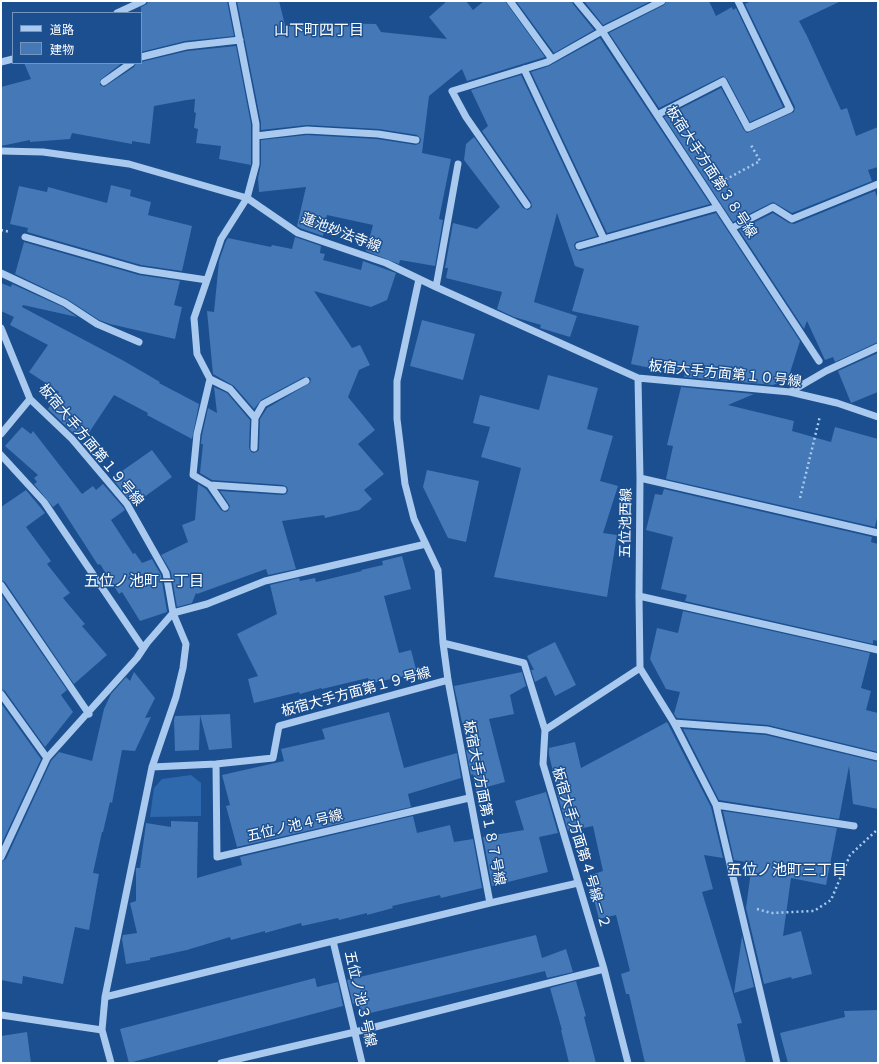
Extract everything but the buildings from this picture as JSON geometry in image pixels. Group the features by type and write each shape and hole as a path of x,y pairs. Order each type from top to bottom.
{"street":[{"path":"118,12 143,1"},
{"path":"232,1 256,124 256,164 247,198 221,239 194,318 197,354 210,379 230,389 255,418"},
{"path":"510,1 552,59"},
{"name":"板宿大手方面第３８号線","path":"577,1 602,31 819,361"},
{"path":"527,205 466,117 452,91 552,59 602,31 662,1"},
{"path":"657,115 723,81 748,128 790,109 738,1"},
{"path":"142,57 186,46 240,40"},
{"path":"1,62 12,59"},
{"path":"104,82 130,64"},
{"path":"524,69 604,239"},
{"path":"256,136 307,130 378,134 416,140"},
{"name":"蓮池妙法寺線","path":"1,151 43,152 129,164 247,198 298,232 386,263 638,378"},
{"path":"436,287 458,164"},
{"path":"732,228 773,208 792,219 878,184"},
{"path":"579,246 718,207"},
{"path":"25,237 140,270 207,280"},
{"path":"1,273 65,303 97,324 138,342"},
{"path":"419,279 397,381 397,419 407,491 414,519 438,570 443,643"},
{"name":"板宿大手方面第１９号線","path":"1,328 30,399 72,439 127,504 166,573 173,613 186,644 183,668 176,697 152,767 216,764 274,758 279,726 448,680"},
{"path":"790,392 826,371 878,348"},
{"name":"板宿大手方面第１０号線","path":"638,378 790,392 837,403 878,416"},
{"name":"五位池西線","path":"638,378 640,478 638,596 640,668"},
{"path":"210,379 197,434 193,475 210,485 225,507"},
{"path":"254,448 255,418 263,404 306,381"},
{"path":"1,434 30,399"},
{"path":"1,456 44,502 143,648"},
{"path":"640,478 878,533"},
{"path":"210,485 283,490"},
{"path":"1,857 47,758 89,714 173,613 207,604 265,581 426,544"},
{"path":"1,585 89,714"},
{"path":"638,596 878,650"},
{"name":"板宿大手方面第１８７号線","path":"443,643 469,798 490,903 578,883"},
{"name":"板宿大手方面第４号線－２","path":"443,643 524,663 545,730 543,764 604,969 628,1063"},
{"path":"545,730 640,668 674,723 716,805 777,1063"},
{"path":"1,694 47,758"},
{"path":"674,723 767,730 878,757"},
{"name":"五位ノ池４号線","path":"216,764 217,857 469,798"},
{"path":"111,1063 102,1030 105,998 152,767"},
{"path":"716,805 854,826"},
{"path":"105,998 333,940 490,903"},
{"name":"五位ノ池３号線","path":"333,940 362,1063"},
{"path":"221,1063 354,1032 604,969"},
{"path":"1,1015 102,1030"}],"path":[{"path":"707,190 760,161 746,135 748,128"},
{"path":"799,503 817,428"},
{"path":"771,912 814,911 831,900 850,855 878,829"}],"shaded area":[{"path":"191,775 201,783 201,816 150,817 154,788 162,779"}],"district":[{"name":"山下町四丁目","path":"319,31"},
{"name":"五位ノ池町一丁目","path":"144,582"},
{"name":"五位ノ池町三丁目","path":"787,871"}]}
